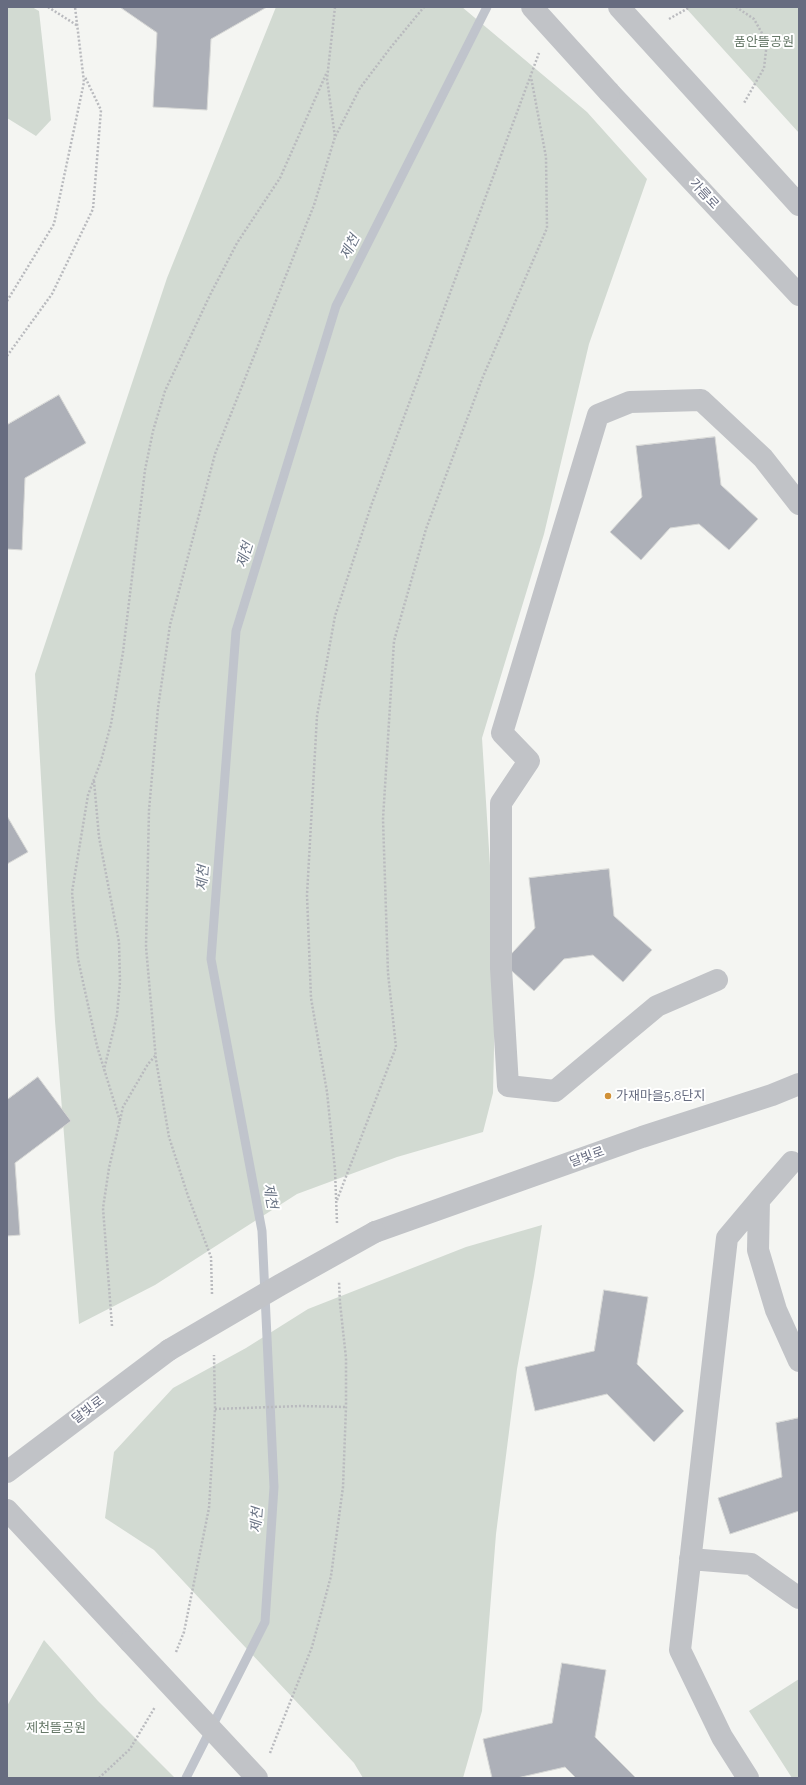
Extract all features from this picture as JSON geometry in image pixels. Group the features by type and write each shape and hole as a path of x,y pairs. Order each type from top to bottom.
{"street":[{"name":"가름로","path":"532,7 609,92 799,295"},
{"path":"623,11 799,205"},
{"path":"717,980 657,1006 555,1091 508,1086 501,968 501,803 529,761 502,734 598,415 630,402 700,400 763,458 799,504"},
{"name":"달빛로","path":"7,1472 169,1350 280,1284 375,1232 642,1137 772,1095 799,1084"},
{"path":"748,1778 722,1737 680,1650 727,1238 792,1162"},
{"path":"759,1200 758,1250 776,1310 799,1361"},
{"path":"7,1510 257,1778"},
{"path":"690,1559 751,1564 799,1598"}],"path":[{"path":"48,7 78,26"},
{"path":"7,301 54,224 84,82 75,7"},
{"path":"335,7 327,79 335,137"},
{"path":"212,1297 212,1257 188,1196 169,1137 156,1055 146,947 150,810 158,708 170,625 215,454 314,205 335,137 360,88 390,47 424,7"},
{"path":"669,19 690,7"},
{"path":"736,7 754,19 767,42 764,68 744,102"},
{"path":"337,1225 335,1170 327,1092 311,998 307,894 317,716 335,616 371,506 540,49"},
{"path":"120,1121 97,1046 78,959 72,892 88,796 101,761 111,724 123,652 145,470 153,430 165,391 210,295 237,243 280,178 328,72"},
{"path":"7,356 52,294 93,209 101,110 84,74"},
{"path":"336,1202 396,1047 388,973 383,819 394,641 426,529 482,380 547,228 546,157 531,76"},
{"path":"94,779 99,837 119,942 120,982 117,1015 104,1071"},
{"path":"112,1326 103,1208 109,1168 123,1107 148,1064 156,1055"},
{"path":"269,1754 312,1646 331,1576 343,1487 346,1407 346,1358 339,1279"},
{"path":"176,1654 184,1632 209,1508 215,1409 214,1353"},
{"path":"215,1409 301,1406 346,1407"},
{"path":"99,1778 130,1749 157,1704"}],"green space":[{"path":"7,7 32,7 39,11 51,120 36,136 7,118"},
{"path":"276,7 462,7 587,112 647,179 589,344 544,534 482,738 496,961 493,1093 483,1132 397,1157 297,1194 155,1285 79,1324 55,1021 35,674 167,278"},
{"name":"품안뜰공원","path":"685,7 799,7 799,133"},
{"path":"542,1225 517,1369 496,1534 482,1711 463,1778 363,1778 354,1763 154,1550 105,1518 114,1452 173,1388 246,1348 308,1309 466,1247"},
{"name":"제천뜰공원","path":"44,1640 98,1701 175,1778 7,1778 7,1706"},
{"path":"799,1679 799,1778 792,1778 749,1711"}],"building":[{"path":"120,7 267,7 211,39 207,110 153,107 157,33"},
{"path":"59,395 86,443 25,478 22,550 7,549 7,425"},
{"path":"715,437 721,485 758,519 729,550 699,524 670,528 641,560 610,532 642,497 636,446"},
{"path":"7,816 28,852 7,864"},
{"path":"609,869 614,916 652,950 623,982 593,955 564,959 534,991 503,963 535,928 529,878"},
{"path":"38,1077 71,1121 15,1163 20,1235 7,1236 7,1100"},
{"path":"604,1290 648,1297 637,1364 684,1411 654,1442 607,1394 535,1411 525,1367 594,1351"},
{"path":"799,1418 799,1511 730,1534 718,1498 782,1477 776,1423"},
{"path":"562,1663 606,1670 595,1737 636,1778 576,1778 565,1767 517,1778 492,1778 483,1739 552,1723"}],"waterway":[{"name":"제천","path":"186,1778 265,1622 274,1487 262,1231 211,959 236,631 336,306 487,7"}],"place":[{"name":"가재마을5,8단지","path":"608,1096"}]}
